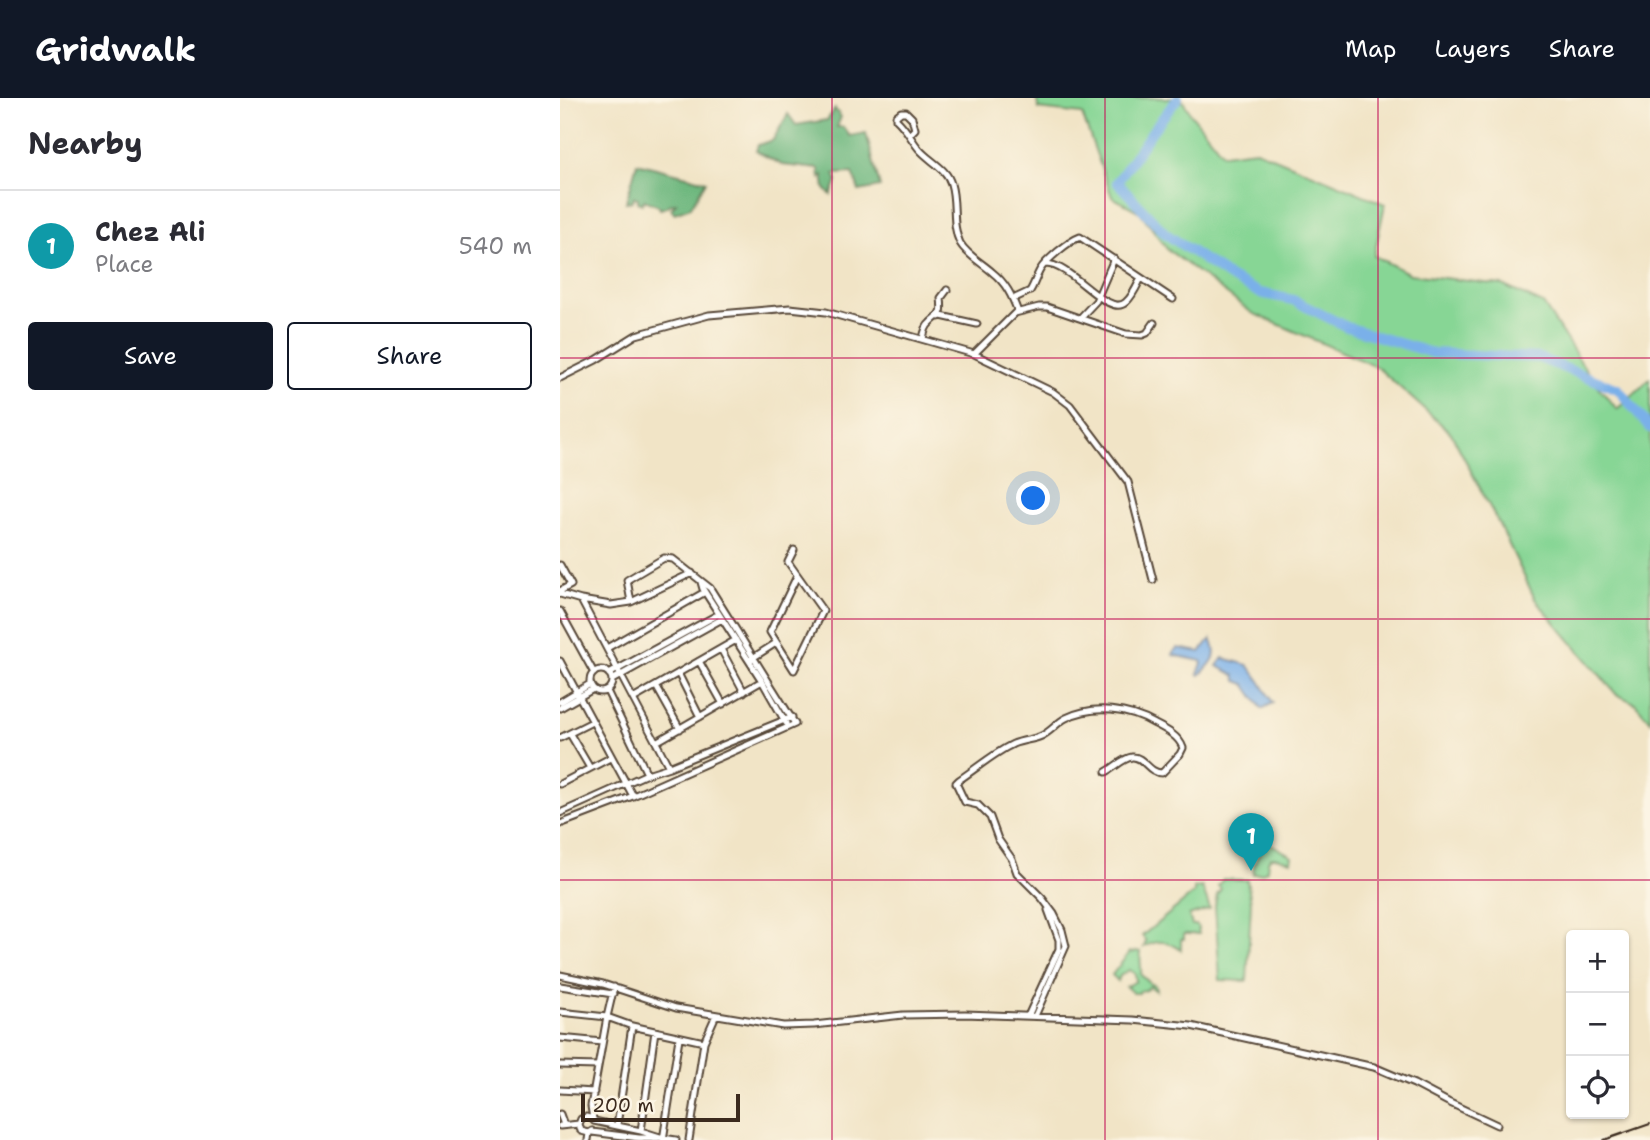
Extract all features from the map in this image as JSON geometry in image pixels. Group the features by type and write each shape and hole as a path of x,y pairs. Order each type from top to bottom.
{"street":[{"path":"910,134 919,148 950,181 959,241 1006,285 1018,312"},
{"path":"1013,299 1031,291 1039,271 1045,264 1080,237 1173,299"},
{"path":"1080,318 1098,298 1114,259"},
{"path":"1045,264 1065,269 1098,298 1112,304 1122,305 1130,298 1141,278"},
{"path":"923,339 928,324 939,317 943,310 941,298 947,290"},
{"path":"974,354 1018,312 1043,307 1121,333 1147,333 1154,323"},
{"path":"560,378 636,335 709,315 790,308 812,309 974,354 1053,392 1070,405 1128,482 1153,580"},
{"path":"939,317 977,324"},
{"path":"794,550 788,562 823,611 794,670 770,632 797,576"},
{"path":"631,603 627,580 664,558 673,559 692,573 710,588 751,658 792,717 795,724 633,796 563,822 561,813 626,783 792,717"},
{"path":"560,565 571,585 560,593"},
{"path":"560,593 611,605 631,603 692,573"},
{"path":"560,583 568,578"},
{"path":"701,582 736,640 751,658 789,727"},
{"path":"607,648 705,592"},
{"path":"581,600 656,742 680,775"},
{"path":"560,611 594,673"},
{"path":"611,677 721,616"},
{"path":"633,699 736,640"},
{"path":"751,658 776,643"},
{"path":"720,649 744,692"},
{"path":"560,661 563,672 633,796"},
{"path":"699,661 723,704"},
{"path":"601,671 611,677 612,684 607,691 599,692 592,686 591,678 594,673 601,671"},
{"path":"678,673 700,717"},
{"path":"656,742 762,681"},
{"path":"560,708 592,686"},
{"path":"656,686 680,729"},
{"path":"607,691 659,784"},
{"path":"560,702 578,695"},
{"path":"1031,1016 1059,948 1057,925 1048,907 1017,873 1012,859 998,839 990,817 978,805 965,802 956,783 1006,747 1040,737 1067,718 1097,710 1116,710 1148,720 1165,729 1182,744 1180,754 1160,774 1134,757 1107,772"},
{"path":"560,738 592,722"},
{"path":"570,734 590,768"},
{"path":"742,738 746,746"},
{"path":"721,746 725,755"},
{"path":"699,755 702,765"},
{"path":"560,783 612,757"},
{"path":"605,793 610,804"},
{"path":"583,803 588,813"},
{"path":"560,975 614,987 676,1008 791,1026 912,1014 1001,1014 1133,1020 1191,1026 1370,1066 1415,1084 1497,1125"},
{"path":"560,986 612,994"},
{"path":"614,987 591,1106 586,1116 581,1119 581,1131 588,1136 676,1140"},
{"path":"560,1012 607,1017 632,1026 704,1042"},
{"path":"689,1140 704,1042 716,1015"},
{"path":"617,1125 632,1026"},
{"path":"641,1130 654,1031"},
{"path":"560,1038 602,1042"},
{"path":"663,1139 680,1038"},
{"path":"560,1065 598,1066"},
{"path":"560,1090 594,1092"},
{"path":"588,1136 595,1127 591,1106"},
{"path":"560,1114 562,1125 579,1124"},
{"path":"586,1116 641,1130 663,1139"}],"green space":[{"path":"1036,98 1181,98 1223,154 1256,150 1385,204 1374,256 1410,274 1502,285 1543,304 1594,382 1617,409 1650,379 1650,721 1635,703 1616,694 1535,599 1451,433 1377,367 1252,313 1167,249 1140,212 1112,197 1082,114 1039,109"},
{"path":"835,109 841,117 837,127 843,127 850,136 866,133 880,187 859,191 853,173 834,174 837,181 831,195 825,189 823,175 820,178 819,169 782,165 756,151 758,145 773,140 788,114 796,125 827,120"},
{"path":"637,163 706,181 691,207 674,213 671,209 676,203 660,209 659,206 644,200 642,204 634,197 632,201 626,202"},
{"path":"1269,843 1292,856 1291,861 1271,857 1267,870 1253,874 1262,849"},
{"path":"1223,879 1247,880 1251,902 1247,981 1220,980 1215,906 1221,889 1218,886"},
{"path":"1202,887 1210,909 1189,916 1192,925 1197,925 1199,934 1184,934 1181,950 1163,942 1144,947 1146,941 1142,936 1194,893 1194,888"},
{"path":"1130,952 1141,952 1141,975 1155,985 1156,991 1150,986 1139,993 1133,993 1126,987 1136,981 1135,974 1129,970 1120,976 1118,981 1112,975"}],"water":[{"path":"1211,639 1215,655 1200,675 1201,661 1173,655 1178,648 1200,652"},
{"path":"1223,658 1248,665 1273,703 1262,709 1245,684 1237,681 1235,675 1217,666"}],"waterway":[{"path":"1178,98 1117,182 1166,234 1231,278 1260,293 1293,300 1347,327 1432,353 1539,358 1618,389 1650,428"}],"railway":[{"path":"1604,1140 1650,1124"}],"place":[{"name":"Chez Ali","path":"1251,871"}]}
